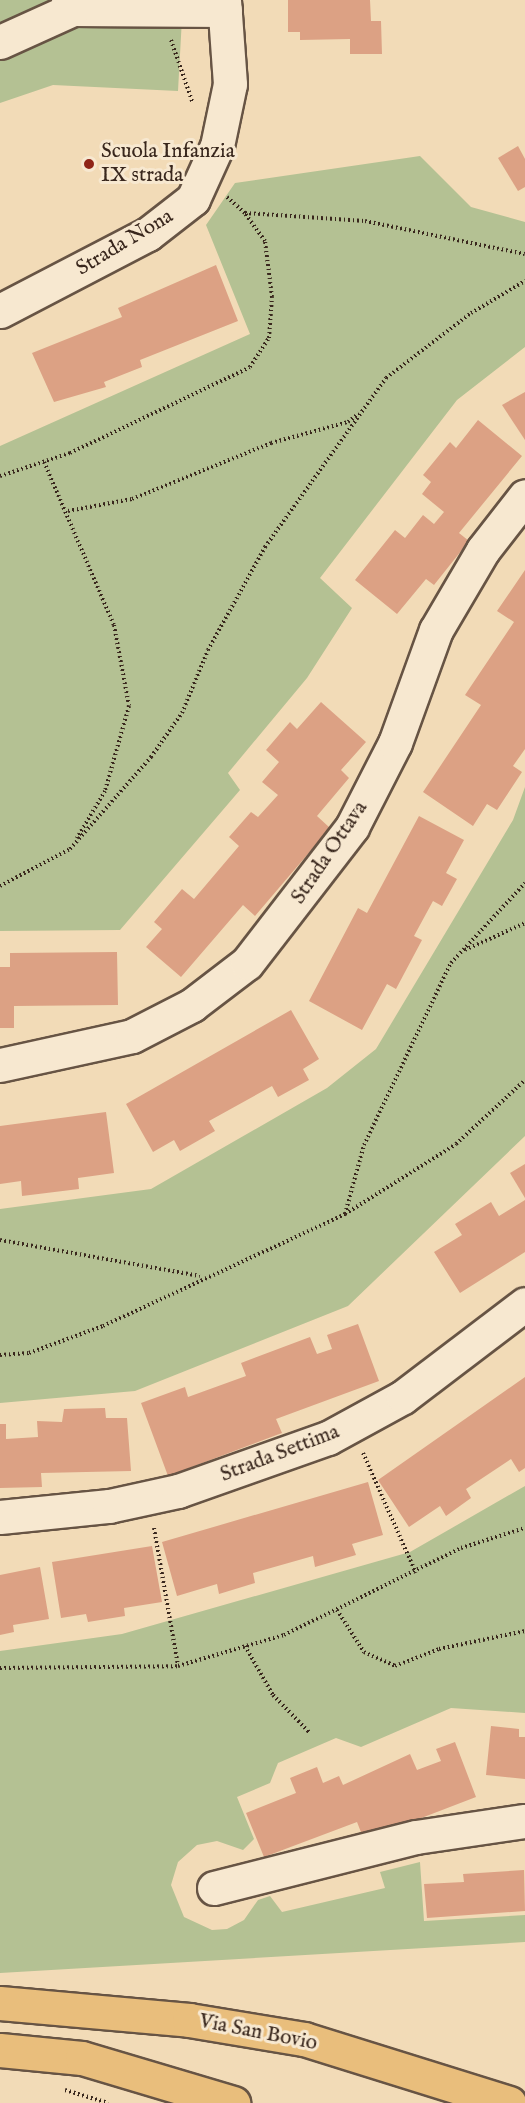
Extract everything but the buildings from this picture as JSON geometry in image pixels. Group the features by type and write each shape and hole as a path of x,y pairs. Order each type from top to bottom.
{"main road":[{"name":"Via San Bovio","path":"0,2003 189,2020 304,2039 509,2103"},
{"path":"0,2050 82,2058 233,2103"}],"street":[{"path":"0,42 71,4 157,10 224,5"},
{"name":"Strada Nona","path":"0,311 148,234 193,199 217,146 230,84 224,5"},
{"name":"Strada Ottava","path":"0,1065 132,1036 192,1005 247,963 352,827 395,743 436,630 483,550 525,496"},
{"name":"Strada Settima","path":"0,1517 148,1498 248,1469 353,1424 403,1397 525,1304"},
{"path":"214,1888 416,1837 525,1821"}],"path":[{"path":"157,10 193,93 191,112"},
{"path":"0,476 44,462 250,367 269,339 272,297 265,241 245,213 203,177"},
{"path":"245,213 365,220 525,254"},
{"path":"0,886 70,849 151,757 182,713 208,650 266,547 386,378 433,340 525,281"},
{"path":"68,511 132,499 271,443 348,422 365,408"},
{"path":"44,462 68,511 114,625 129,706 105,791 70,849"},
{"path":"345,1214 364,1146 387,1091 461,952 525,883"},
{"path":"461,952 525,923"},
{"path":"0,1354 29,1353 103,1326 202,1276 254,1258 345,1214 456,1144 525,1080"},
{"path":"0,1240 202,1276"},
{"path":"353,1424 369,1473 416,1573"},
{"path":"148,1498 178,1666"},
{"path":"0,1668 178,1666 245,1646 337,1610 416,1573 461,1548 525,1528"},
{"path":"337,1610 364,1652 395,1666 439,1649 525,1631"},
{"path":"245,1646 273,1695 309,1732"}],"green space":[{"path":"0,0 183,0 178,91 53,85 0,103"},
{"path":"420,156 471,207 525,222 525,347 457,400 320,578 352,608 307,678 228,773 240,790 120,930 0,931 0,446 250,334 206,225 235,183"},
{"path":"525,787 525,1136 348,1306 135,1391 0,1403 0,1209 151,1189 327,1088 376,1049 513,820"},
{"path":"525,1486 525,1713 451,1708 361,1747 336,1738 278,1763 270,1783 237,1797 254,1839 243,1850 217,1841 197,1845 178,1862 171,1885 184,1917 212,1930 227,1929 244,1920 258,1900 270,1896 282,1912 385,1888 380,1872 420,1862 424,1921 525,1915 525,1942 0,1973 0,1651 122,1634 410,1552"}],"place":[{"name":"Scuola Infanzia IX strada","path":"89,164"}]}
